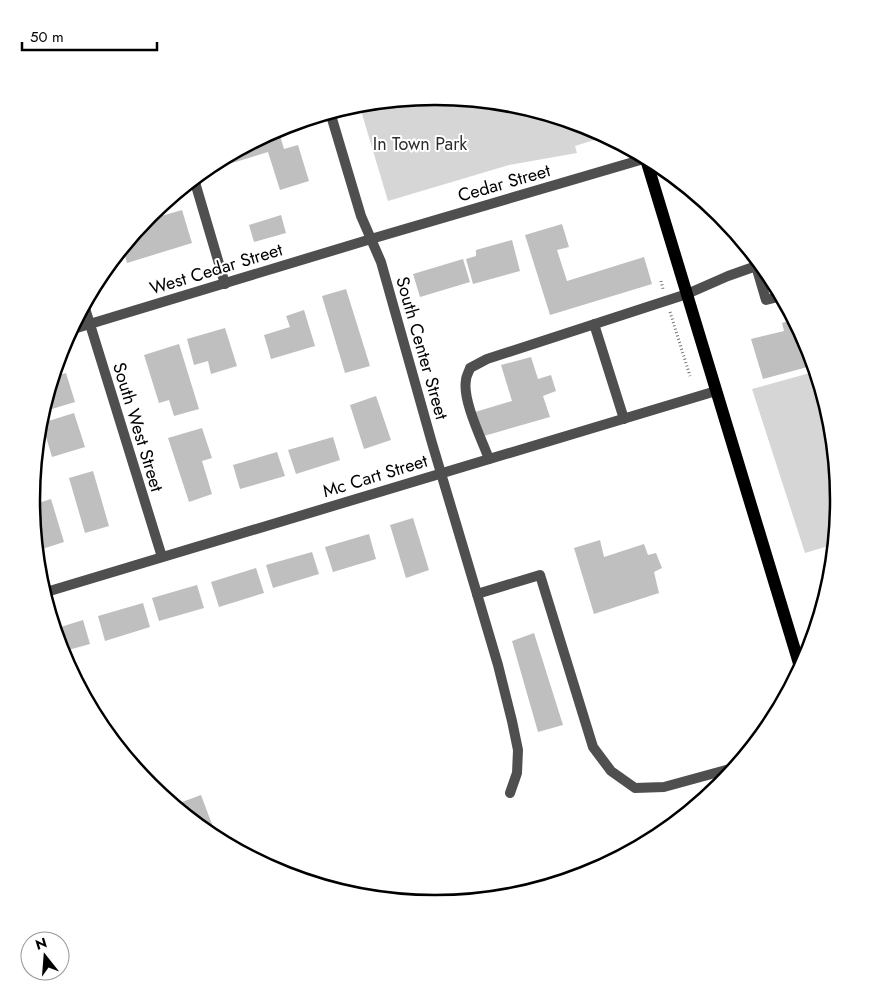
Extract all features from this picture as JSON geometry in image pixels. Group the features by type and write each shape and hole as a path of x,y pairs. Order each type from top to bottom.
{"main road":[{"path":"649,168 798,659"}],"street":[{"name":"South Center Street","path":"332,118 361,216 380,262 498,665 518,750 517,773 510,793"},
{"name":"Cedar Street","path":"371,239 636,160"},
{"path":"196,186 225,284"},
{"name":"West Cedar Street","path":"80,327 371,239"},
{"path":"489,459 466,397 466,380 470,368 488,358 686,294 754,267"},
{"path":"762,278 766,300 775,298"},
{"name":"South West Street","path":"86,315 162,557"},
{"path":"594,324 624,419"},
{"name":"Mc Cart Street","path":"51,591 716,391"},
{"path":"477,594 540,575 594,747 611,771 635,788 664,787 724,771"}],"path":[{"path":"661,281 690,376"}],"green space":[{"name":"In Town Park","path":"436,105 487,108 538,118 596,139 575,146 577,153 509,165 388,201 361,112 384,108"},
{"path":"810,373 818,398 828,449 831,500 828,546 805,553 752,389"}],"building":[{"path":"280,137 284,149 298,145 309,181 280,190 268,152 228,164"},
{"path":"182,210 192,243 127,263 125,256 161,216"},
{"path":"281,215 286,233 254,242 249,225"},
{"path":"562,224 569,247 557,250 567,281 644,257 652,284 550,315 525,235"},
{"path":"512,240 520,271 473,284 466,259 476,256 476,250"},
{"path":"463,259 470,282 420,297 413,274"},
{"path":"346,289 370,366 345,373 322,296"},
{"path":"304,310 315,346 271,359 264,335 290,327 286,316"},
{"path":"788,321 808,367 763,379 751,339 784,331 782,323"},
{"path":"225,328 237,366 211,374 208,361 194,365 187,339"},
{"path":"179,344 199,409 174,416 169,400 159,403 144,355"},
{"path":"531,357 538,379 551,375 556,391 543,396 550,417 484,436 475,412 512,401 501,365"},
{"path":"66,373 75,402 51,409 53,398 60,375"},
{"path":"376,396 391,440 364,449 350,405"},
{"path":"74,413 85,447 52,457 46,435 48,421"},
{"path":"202,428 212,458 202,461 212,494 189,502 168,438"},
{"path":"333,437 340,460 296,474 288,450"},
{"path":"277,452 285,476 240,489 233,465"},
{"path":"93,471 109,526 85,533 69,478"},
{"path":"51,499 64,542 43,549 41,526 40,502"},
{"path":"413,518 429,570 406,578 390,525"},
{"path":"369,534 376,559 333,572 325,547"},
{"path":"600,540 604,557 644,544 648,555 656,553 662,568 654,572 659,593 594,614 574,548"},
{"path":"312,552 319,574 273,588 266,565"},
{"path":"256,568 264,593 219,607 211,582"},
{"path":"197,585 204,608 159,621 152,598"},
{"path":"143,603 150,627 105,641 98,616"},
{"path":"83,620 90,644 69,650 61,627"},
{"path":"534,633 563,725 538,732 512,641"},
{"path":"201,795 213,827 195,814 181,803"}]}
